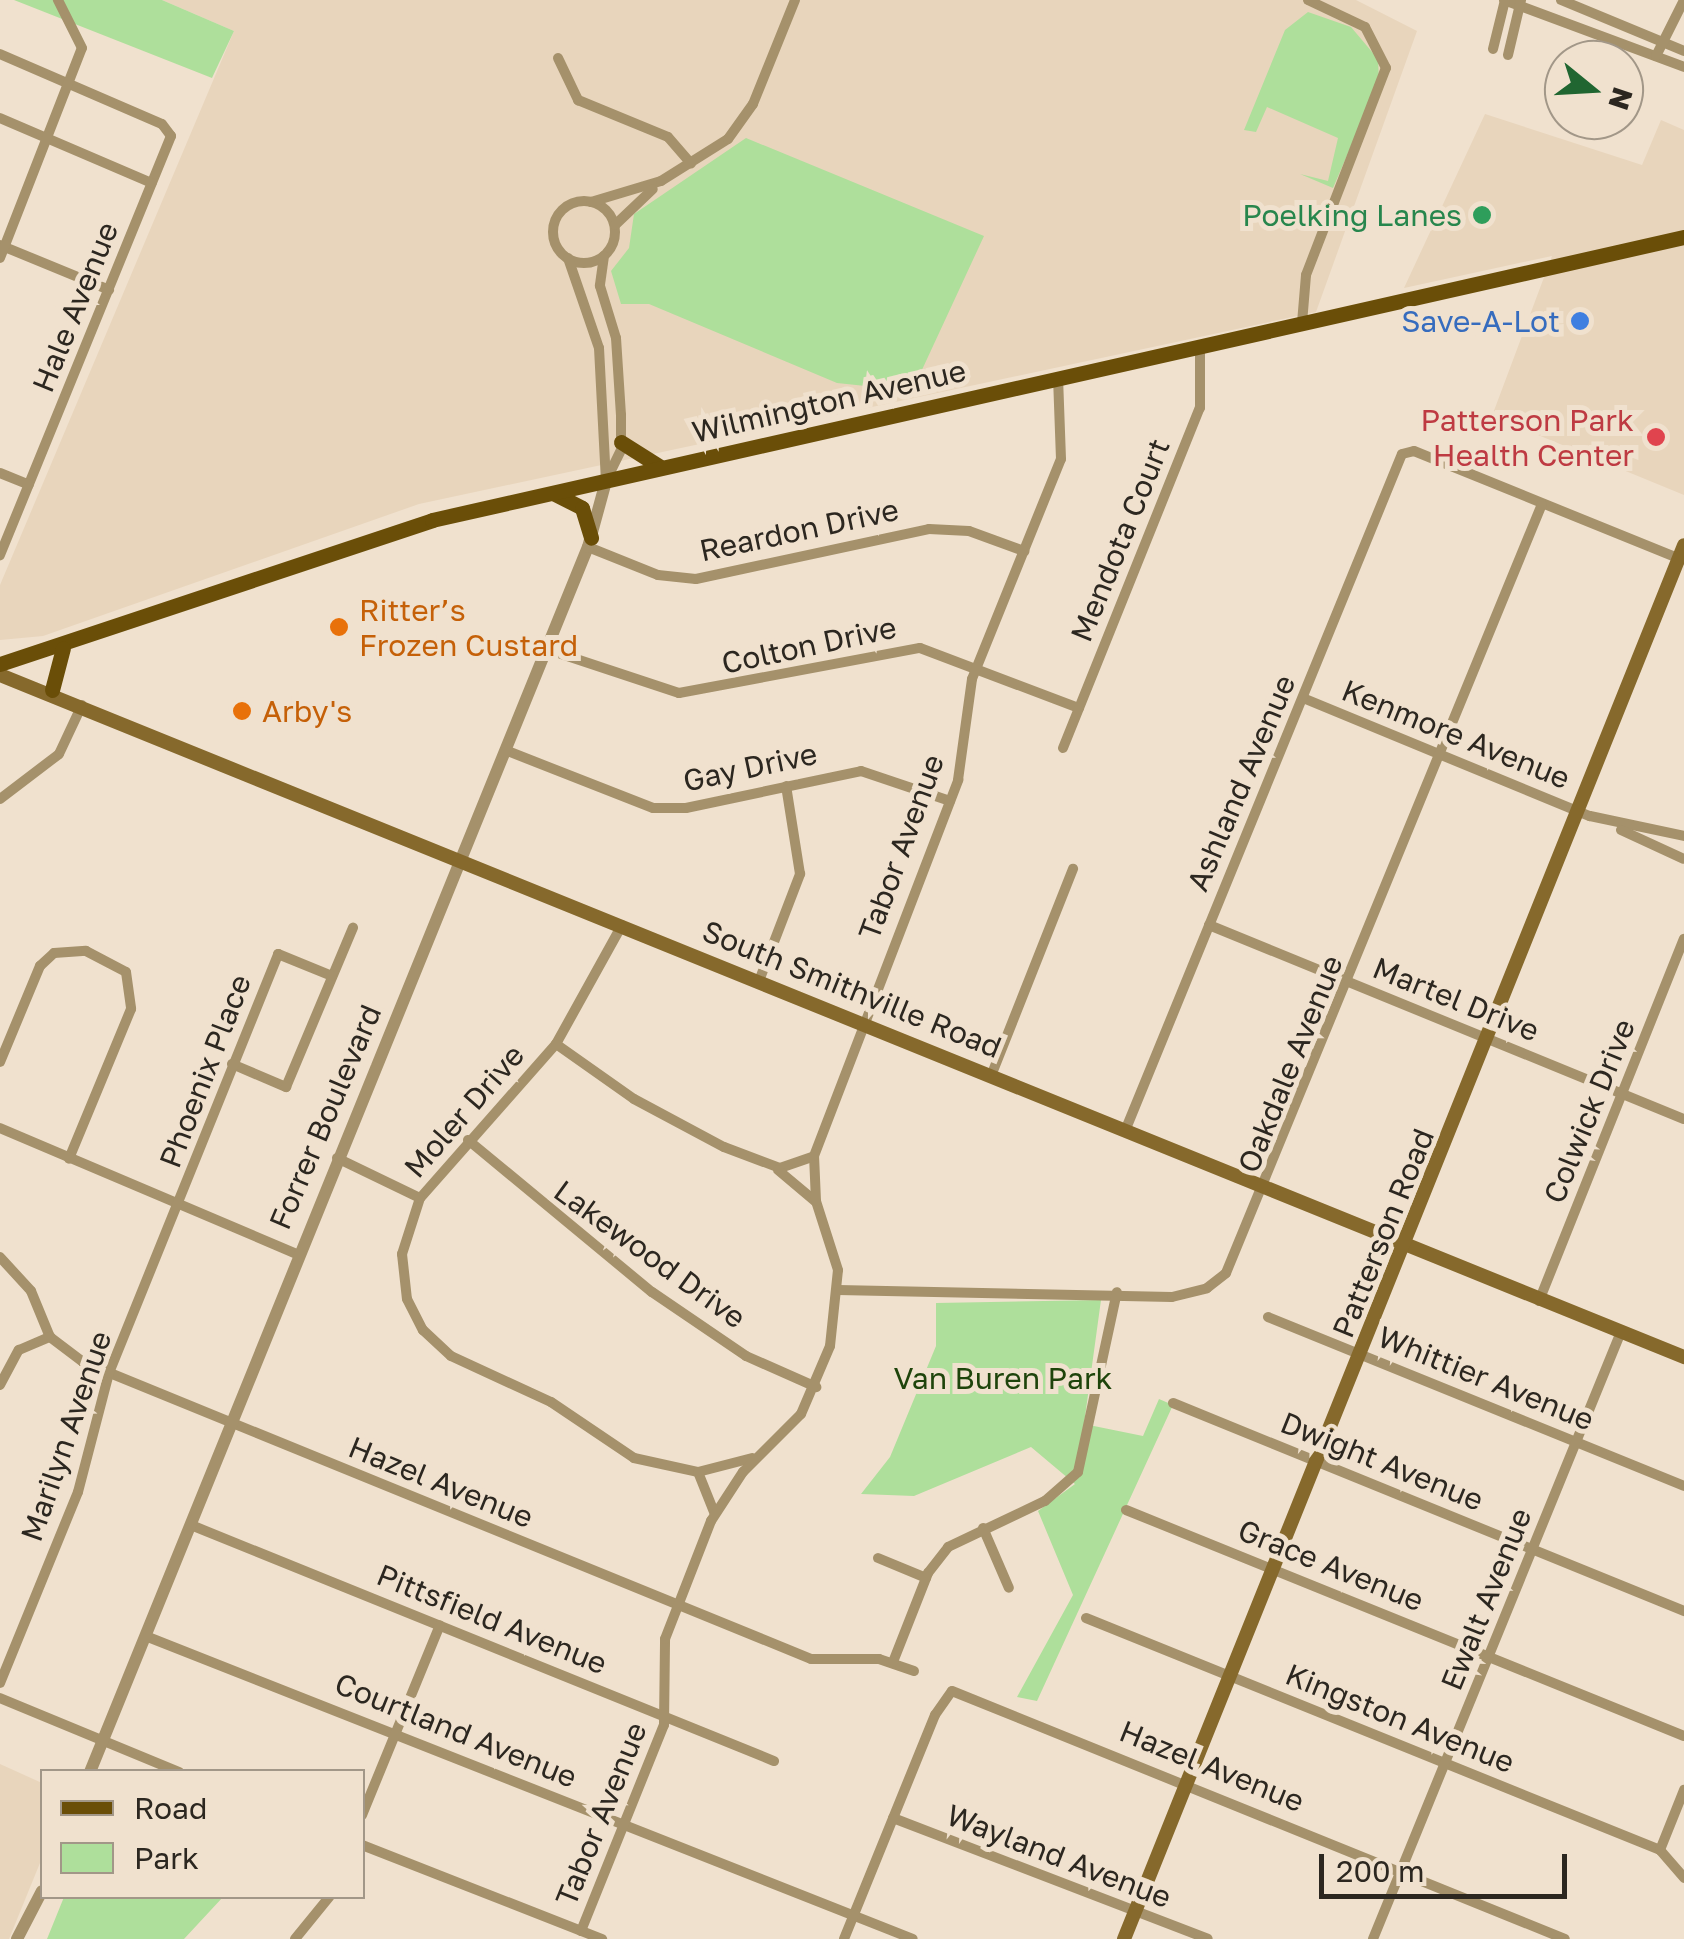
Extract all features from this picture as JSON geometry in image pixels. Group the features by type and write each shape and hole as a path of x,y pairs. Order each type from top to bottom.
{"main road":[{"name":"Wilmington Avenue","path":"0,664 63,648 385,533 1684,237"},
{"path":"621,442 663,467"},
{"path":"551,493 582,508 589,542"},
{"name":"Patterson Road","path":"1124,1939 1586,814 1682,555"},
{"path":"52,690 63,648"},
{"name":"South Smithville Road","path":"0,674 52,690 1408,1248 1684,1357"}],"street":[{"path":"58,0 82,48 72,85 2,250 109,290"},
{"name":"Forrer Boulevard","path":"91,1769 192,1525 228,1420 295,1253 589,542 621,442 616,338 599,271 614,225 661,181 691,163 744,120 795,0"},
{"path":"1302,323 1306,275 1385,84 1381,46 1354,20 1308,0"},
{"path":"1493,49 1505,0 1521,1 1684,68"},
{"path":"1561,0 1684,51"},
{"path":"1656,56 1684,0"},
{"path":"1508,55 1521,1"},
{"path":"0,54 72,85"},
{"path":"558,58 578,100 668,138 691,163"},
{"name":"Hale Avenue","path":"0,556 170,132 72,85"},
{"path":"0,118 152,183"},
{"name":"Forrer Boulevard","path":"606,481 599,348 568,258 555,243 555,222 573,204 661,181"},
{"path":"591,202 614,225"},
{"path":"568,258 584,263 604,256"},
{"name":"Mendota Court","path":"1063,748 1200,408 1200,347"},
{"name":"Tabor Avenue","path":"581,1931 665,1718 664,1652 677,1604 713,1517 816,1387 838,1290 816,1202 814,1156 950,801 977,666 1064,446 1058,377"},
{"name":"Ashland Avenue","path":"1125,1131 1402,454 1414,450 1542,504"},
{"path":"0,473 30,485"},
{"path":"1542,504 1682,555"},
{"name":"Oakdale Avenue","path":"838,1290 1184,1296 1217,1282 1241,1251 1267,1189 1542,504"},
{"name":"Reardon Drive","path":"589,542 658,575 696,579 929,529 968,532 1024,550"},
{"name":"Colton Drive","path":"546,649 680,694 894,649 931,650 1079,708"},
{"name":"Kenmore Avenue","path":"1304,698 1586,814 1684,859"},
{"path":"0,799 59,754 83,704"},
{"name":"Gay Drive","path":"505,750 653,808 861,772 950,801"},
{"path":"759,981 800,874 786,786"},
{"name":"Kenmore Avenue","path":"1586,814 1684,836"},
{"path":"991,1076 1073,869"},
{"name":"Moler Drive","path":"622,924 556,1044 420,1198 404,1237 402,1271 407,1299 432,1341 551,1402 634,1458 698,1472"},
{"name":"Martel Drive","path":"1209,925 1684,1120"},
{"path":"232,1064 286,1087 353,928"},
{"name":"Colwick Drive","path":"1539,1300 1684,939"},
{"path":"0,1062 40,966 57,951 109,960 126,972 134,993 70,1159"},
{"name":"Phoenix Place","path":"181,1206 232,1064 278,954 332,976"},
{"path":"556,1044 656,1112 773,1166 816,1202"},
{"path":"0,1128 295,1253"},
{"name":"Lakewood Drive","path":"468,1140 652,1292 746,1356 816,1387"},
{"path":"773,1166 814,1156"},
{"path":"337,1158 420,1198"},
{"name":"Marilyn Avenue","path":"0,1683 78,1492 109,1373 181,1206"},
{"path":"0,1257 31,1292 50,1337 19,1350 0,1386"},
{"path":"892,1662 926,1578 948,1547 1046,1501 1078,1472 1091,1442 1116,1292"},
{"name":"Whittier Avenue","path":"1268,1317 1684,1486"},
{"name":"Ewalt Avenue","path":"1372,1939 1621,1332"},
{"name":"Hazel Avenue","path":"50,1337 109,1373 811,1659 892,1662 914,1671"},
{"name":"Dwight Avenue","path":"1173,1402 1684,1611"},
{"path":"713,1517 698,1472 762,1453"},
{"name":"Grace Avenue","path":"1126,1510 1684,1736"},
{"name":"Pittsfield Avenue","path":"192,1525 774,1761"},
{"path":"983,1528 1009,1588"},
{"path":"878,1558 926,1578"},
{"name":"Kingston Avenue","path":"1086,1618 1660,1850 1684,1878"},
{"path":"365,1808 440,1625"},
{"name":"Courtland Avenue","path":"148,1636 913,1939"},
{"name":"Hazel Avenue","path":"893,1818 948,1692 1188,1783 1565,1939"},
{"path":"0,1698 172,1769"},
{"path":"1660,1850 1684,1790"},
{"path":"844,1939 893,1818"},
{"name":"Wayland Avenue","path":"893,1818 1208,1939"},
{"path":"365,1846 602,1939"},
{"path":"18,1939 40,1895"},
{"path":"26,1939 40,1897"},
{"path":"295,1939 328,1899"}],"shaded area":[{"path":"162,0 1356,0 1417,31 1316,312 419,504 43,636 0,640 0,585 234,31"},
{"path":"1485,114 1544,133 1544,140 1565,140 1642,165 1661,120 1684,130 1684,495 1492,416 1552,256 1404,288"},
{"path":"0,1764 40,1782 40,1863 9,1939 0,1939"}],"green space":[{"path":"14,0 162,0 234,31 212,78"},
{"path":"1308,12 1351,27 1378,59 1379,81 1333,188 1300,174 1328,181 1338,138 1267,107 1256,132 1244,130 1285,30"},
{"path":"746,138 984,236 921,372 875,387 837,383 649,304 621,304 611,271 629,248 634,214"},
{"name":"Van Buren Park","path":"1101,1300 1084,1424 1143,1436 1159,1399 1173,1405 1037,1701 1017,1697 1073,1595 1038,1511 1075,1484 1031,1447 914,1496 861,1494 890,1457 936,1346 936,1303"},
{"path":"63,1899 221,1899 184,1939 47,1939"}],"place":[{"name":"Poelking Lanes","path":"1482,215"},
{"name":"Save-A-Lot","path":"1580,321"},
{"name":"Patterson Park Health Center","path":"1656,437"},
{"name":"Ritter’s Frozen Custard","path":"339,627"},
{"name":"Arby's","path":"242,711"}]}
